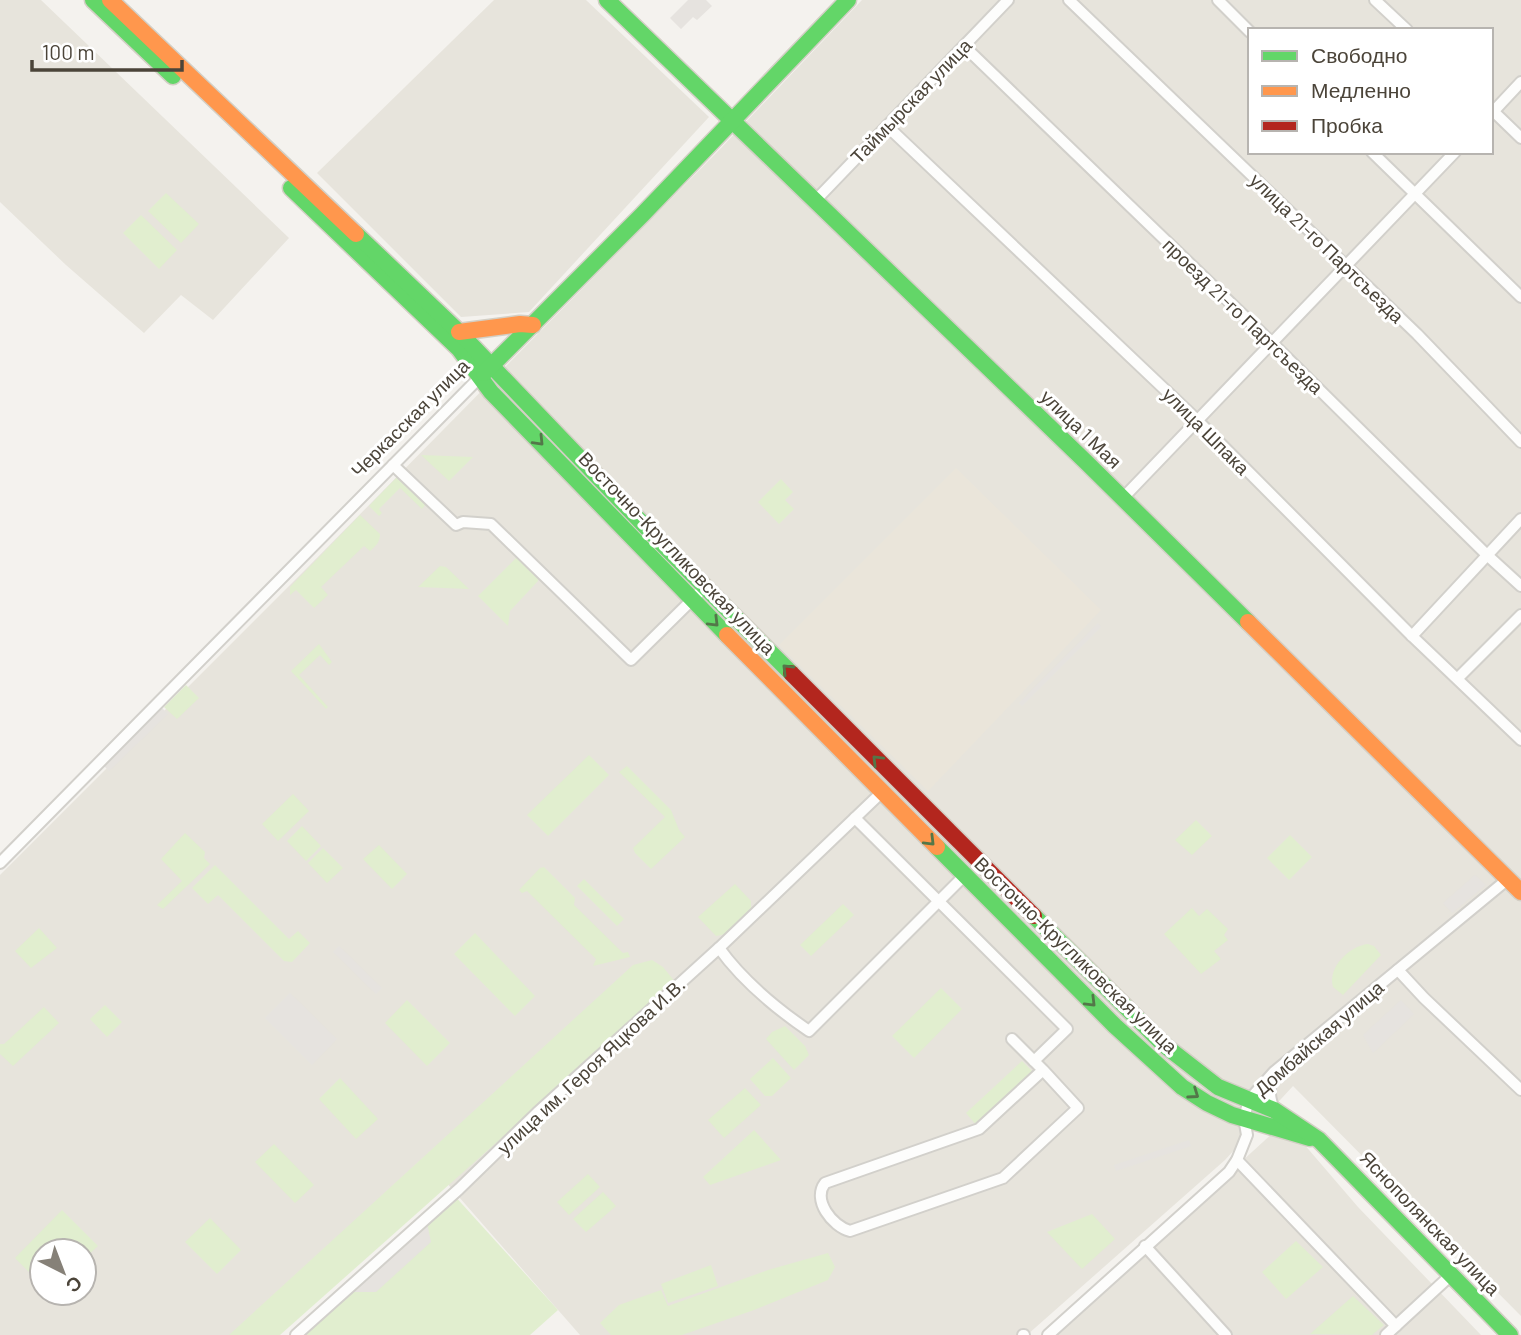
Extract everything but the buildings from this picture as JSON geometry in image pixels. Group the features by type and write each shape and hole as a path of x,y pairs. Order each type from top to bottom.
{"street":[{"name":"Восточно-Кругликовская улица","path":"93,0 486,372 705,586 1164,1045 1218,1087 1274,1110"},
{"name":"Восточно-Кругликовская улица","path":"110,0 459,332 486,372 692,599 1115,1026 1190,1092 1207,1103 1272,1130 1319,1140"},
{"name":"улица 1 Мая","path":"607,0 1122,499 1521,892"},
{"name":"Черкасская улица","path":"0,863 533,325 848,0"},
{"name":"Таймырская улица","path":"814,202 1008,0"},
{"name":"улица 21-го Партсъезда","path":"1069,0 1417,334 1521,442"},
{"path":"1218,0 1248,30"},
{"path":"1375,0 1405,28"},
{"name":"проезд 21-го Партсъезда","path":"965,47 1521,586"},
{"path":"1493,111 1521,82"},
{"path":"1493,113 1521,138"},
{"name":"улица Шпака","path":"887,126 1197,420 1412,636 1521,740"},
{"path":"1374,154 1521,297"},
{"path":"1122,499 1453,154"},
{"path":"459,332 520,324 533,325"},
{"path":"393,465 457,525 463,522 491,524 528,563 631,660 705,586"},
{"path":"1412,636 1521,519"},
{"path":"1458,678 1521,615"},
{"name":"улица им. Героя Яцкова И.В.","path":"296,1335 453,1195 537,1113 719,947 882,792"},
{"path":"855,818 1067,1029 1034,1061"},
{"path":"719,947 784,1014 809,1031 965,875"},
{"name":"Домбайская улица","path":"1048,1335 1229,1172 1247,1135 1244,1118 1248,1101 1274,1072 1508,879"},
{"path":"1398,970 1521,1090"},
{"path":"1012,1039 1043,1070 1078,1108 1003,1178 850,1231 838,1225 822,1205 821,1188 825,1183 979,1129 1043,1070"},
{"path":"1151,1059 1164,1045"},
{"path":"1274,1072 1269,1086 1274,1110"},
{"name":"Яснополянская улица","path":"1274,1110 1319,1140 1510,1335"},
{"path":"1237,1160 1396,1326"},
{"path":"1145,1246 1226,1335"},
{"path":"1386,1335 1451,1275"}],"shaded area":[{"path":"0,0 41,0 289,238 213,320 181,295 144,333 66,265 0,202"},
{"path":"494,0 586,0 709,117 529,312 461,317 317,173"},
{"path":"688,0 706,0 712,6 697,20 693,17 681,29 670,18"},
{"path":"862,0 1521,0 1521,1316 1293,1086 1225,1160 1027,1335 580,1335 424,1157 234,1335 0,1335 0,875 721,148"},
{"path":"956,468 1101,610 928,791 779,645"},
{"path":"1098,623 1101,627 1022,706 1019,703"},
{"path":"162,708 168,714 109,771 104,766"},
{"path":"1475,875 1486,885 1452,913 1443,903"},
{"path":"339,946 382,988 376,994 333,952"},
{"path":"290,993 337,1039 312,1065 265,1018"},
{"path":"1401,1000 1414,1014 1373,1053 1363,1035"},
{"path":"1285,1122 1358,1207 1481,1335 1051,1335"},
{"path":"1189,1140 1191,1146 1116,1171 1114,1165"},
{"path":"427,1223 431,1242 376,1292 353,1292"}],"green space":[{"path":"166,193 199,224 181,243 148,211"},
{"path":"141,215 177,250 159,269 123,233"},
{"path":"421,455 473,457 449,481"},
{"path":"398,476 426,504 422,509 400,488 379,509 382,513 379,516 369,506"},
{"path":"781,479 793,492 785,500 794,509 779,524 758,502"},
{"path":"360,515 380,534 376,546 370,551 364,546 321,587 328,595 314,608 296,590 290,595 290,587"},
{"path":"518,556 538,577 538,581 510,611 508,626 478,596"},
{"path":"440,566 446,567 469,589 418,587"},
{"path":"319,644 332,662 329,665 320,655 299,675 328,707 326,709 291,671"},
{"path":"186,685 199,698 177,719 164,707"},
{"path":"589,755 609,775 548,836 527,815"},
{"path":"627,766 671,810 679,830 685,837 651,869 633,848 665,817 619,772"},
{"path":"293,794 309,811 278,841 262,824"},
{"path":"1196,820 1212,836 1192,855 1175,840"},
{"path":"302,826 321,846 306,861 287,841"},
{"path":"185,833 205,852 204,858 210,864 163,909 157,905 182,881 161,859"},
{"path":"1290,835 1312,857 1289,880 1267,858"},
{"path":"379,845 407,874 392,889 363,859"},
{"path":"323,848 343,868 327,883 308,863"},
{"path":"215,865 289,939 298,931 310,943 292,962 284,961 218,895 208,904 192,888"},
{"path":"544,867 575,898 574,905 623,953 628,952 630,957 593,966 596,959 527,891 522,893 519,890"},
{"path":"584,879 624,919 617,926 577,886"},
{"path":"735,884 751,901 751,911 726,934 716,936 698,917"},
{"path":"843,904 854,915 811,956 800,945"},
{"path":"1192,908 1199,916 1207,909 1228,929 1224,935 1228,940 1214,951 1221,959 1201,974 1164,934"},
{"path":"39,928 57,948 31,968 15,951"},
{"path":"475,933 535,996 515,1016 454,954"},
{"path":"1368,944 1374,946 1381,955 1343,995 1333,987 1336,966 1347,953"},
{"path":"652,960 663,967 676,983 280,1335 229,1335 633,965"},
{"path":"941,988 962,1009 914,1058 892,1036"},
{"path":"407,1000 450,1043 427,1066 385,1023"},
{"path":"105,1005 122,1022 107,1037 90,1019"},
{"path":"44,1007 59,1023 13,1066 0,1054 0,1044 4,1044"},
{"path":"785,1026 805,1046 809,1055 794,1070 766,1039 772,1032"},
{"path":"773,1058 791,1078 772,1096 765,1096 750,1079"},
{"path":"1022,1061 1034,1073 977,1126 966,1113"},
{"path":"340,1078 378,1119 356,1139 319,1099"},
{"path":"745,1088 761,1105 724,1138 708,1120"},
{"path":"754,1130 781,1160 710,1185 703,1177"},
{"path":"274,1144 314,1185 295,1203 255,1162"},
{"path":"588,1174 600,1187 569,1215 557,1202"},
{"path":"603,1192 616,1206 586,1232 573,1219"},
{"path":"453,1194 558,1310 530,1335 297,1335"},
{"path":"62,1210 89,1237 36,1237"},
{"path":"1092,1214 1115,1239 1082,1269 1047,1232"},
{"path":"210,1218 241,1250 217,1274 185,1242"},
{"path":"1296,1241 1323,1267 1286,1299 1262,1272"},
{"path":"28,1245 28,1271 15,1258"},
{"path":"828,1253 835,1267 828,1280 682,1335 611,1335 600,1323 619,1305 661,1290 668,1306 768,1270"},
{"path":"711,1265 718,1286 668,1303 661,1284"},
{"path":"1353,1296 1384,1325 1372,1335 1310,1334"}],"traffic: fast":[{"path":"93,0 173,76"},
{"path":"607,0 1248,622"},
{"path":"484,373 642,215 848,0"},
{"path":"291,188 459,349 491,392 727,635"},
{"path":"356,234 459,332 665,547 791,673"},
{"path":"937,847 1115,1026 1182,1087 1232,1115 1310,1138"},
{"path":"1034,916 1164,1045 1218,1087 1274,1110 1319,1140 1510,1335"}],"traffic: slow":[{"path":"110,0 356,234"},
{"path":"459,332 520,324 533,325"},
{"path":"1248,622 1521,892"},
{"path":"727,635 937,847"}],"traffic: jam":[{"path":"791,673 1034,916"}]}
